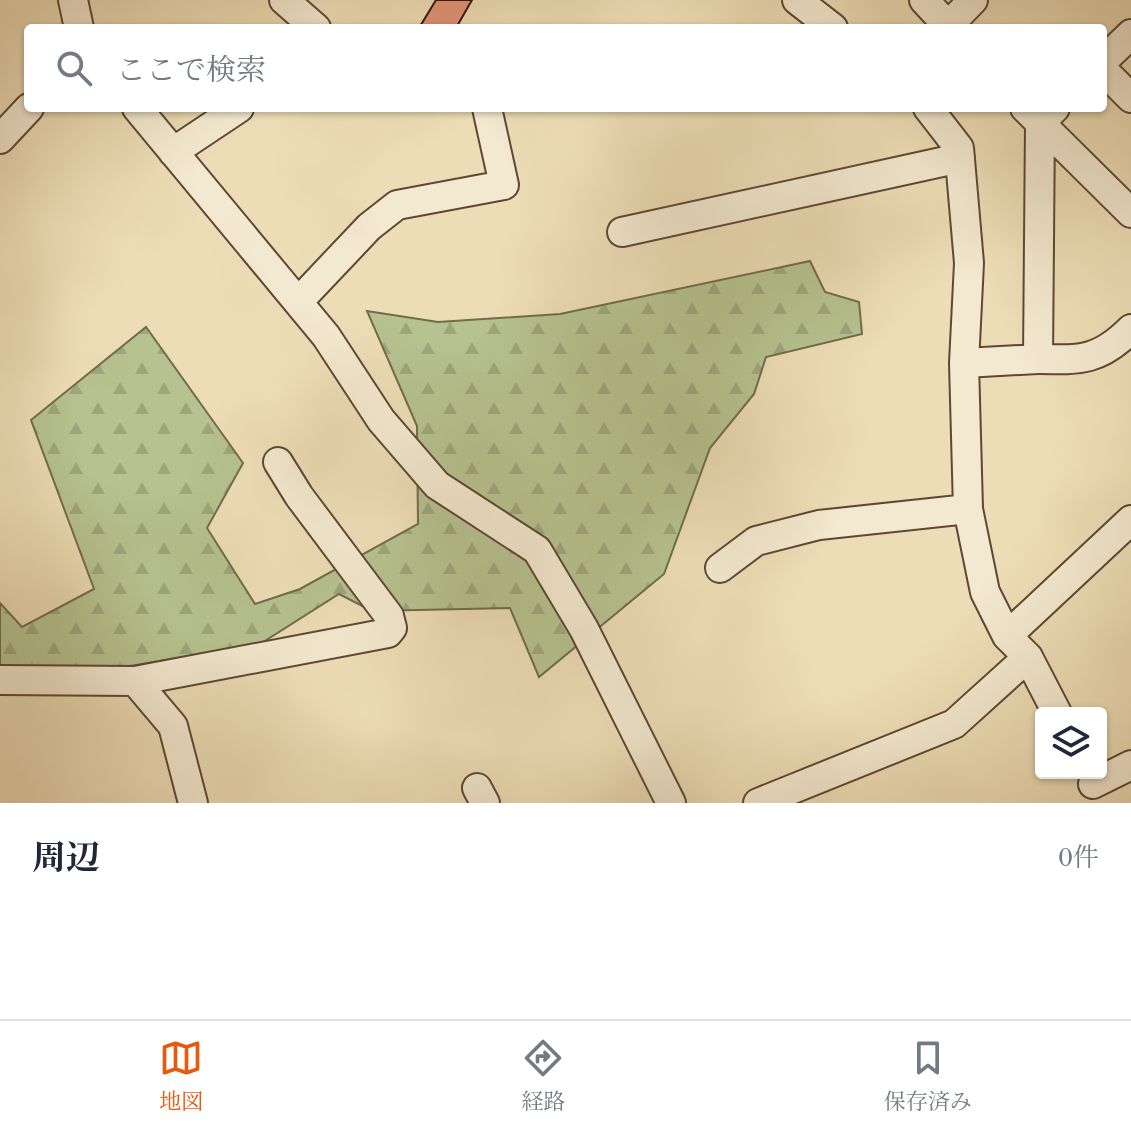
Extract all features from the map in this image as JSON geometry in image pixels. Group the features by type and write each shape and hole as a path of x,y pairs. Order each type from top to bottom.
{"street":[{"path":"73,0 78,24"},
{"path":"284,0 311,24"},
{"path":"797,0 828,24"},
{"path":"924,0 946,24"},
{"path":"952,24 973,0"},
{"path":"1107,57 1131,34"},
{"path":"1107,74 1131,98"},
{"path":"0,139 25,112"},
{"path":"140,112 326,336 381,420 437,485 537,550 584,629 671,803"},
{"path":"173,152 233,112"},
{"path":"298,302 369,227 397,205 504,185 488,112"},
{"path":"931,112 959,148 969,263 964,363 968,509 985,592 1007,636 1028,657 1054,707"},
{"path":"1040,113 1131,213"},
{"path":"1038,359 1040,113"},
{"path":"622,232 960,158"},
{"path":"964,363 1086,360 1115,345 1131,329"},
{"path":"0,680 135,681 383,635 392,628 389,616 299,496 278,462"},
{"path":"720,568 756,541 819,525 968,509"},
{"path":"1007,636 1131,520"},
{"path":"760,803 954,724 1028,657"},
{"path":"135,681 173,726 193,803"},
{"path":"1095,787 1131,765"}],"green space":[{"path":"810,261 825,292 859,302 862,334 766,357 754,394 710,448 664,574 539,677 510,608 372,611 339,594 260,644 112,669 0,669 0,603 22,627 94,589 31,420 146,327 243,463 207,528 255,604 300,589 418,524 417,426 367,311 438,322 560,314"}],"building":[{"path":"436,0 472,0 458,24 421,24"}]}
